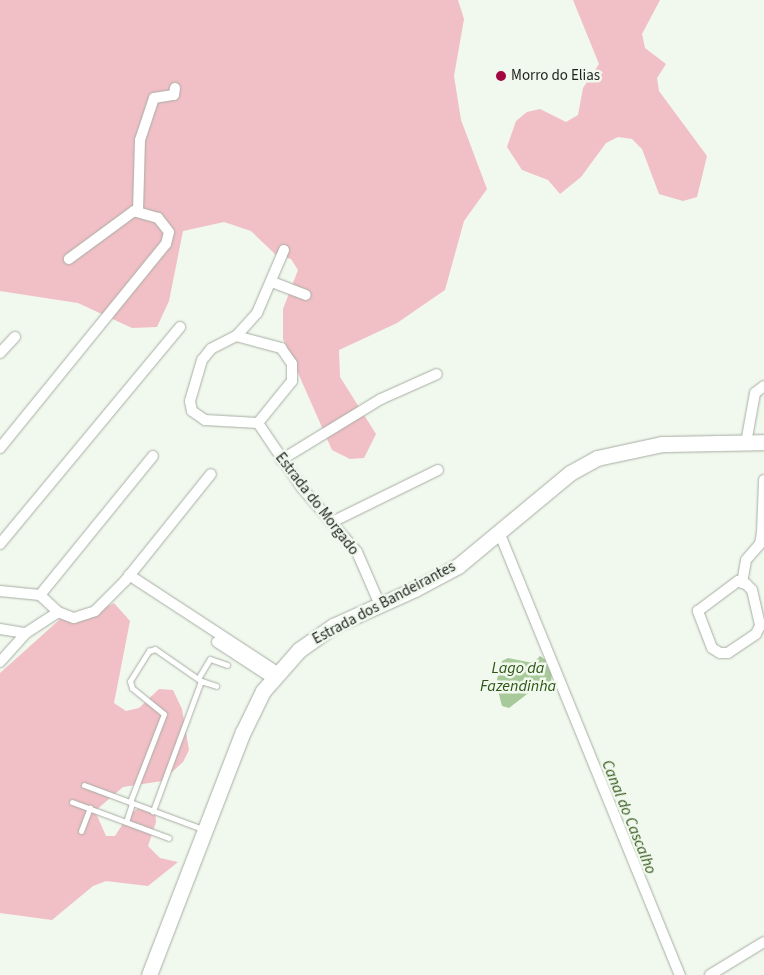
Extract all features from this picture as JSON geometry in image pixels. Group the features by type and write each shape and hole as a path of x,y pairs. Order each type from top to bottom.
{"main road":[{"name":"Estrada dos Bandeirantes","path":"149,975 243,732 274,675 312,639 458,566 570,473 597,458 662,444 764,442"}],"street":[{"path":"138,211 140,140 154,98 174,95 176,88"},
{"path":"0,448 166,244 169,232 167,226 158,218 138,211 126,215 69,259"},
{"path":"236,336 281,348 292,364 292,381 258,423 205,420 192,411 190,401 206,354 236,336 257,313 272,282 284,250"},
{"path":"272,282 306,295"},
{"path":"0,544 180,327"},
{"path":"0,353 15,337"},
{"path":"281,460 381,399 437,374"},
{"path":"746,443 755,393 764,386"},
{"name":"Estrada do Morgado","path":"258,423 281,460 357,552 380,605"},
{"path":"40,595 153,456"},
{"path":"332,522 438,470"},
{"path":"0,591 40,595 58,612 84,617 105,605 211,474"},
{"path":"742,583 738,582 698,611 712,648 720,653 728,652 759,631 754,598 742,583 746,560 760,544 764,480"},
{"path":"500,532 680,975"},
{"path":"127,578 274,675"},
{"path":"0,662 26,633 58,612"},
{"path":"0,629 26,633"},
{"path":"710,975 764,942"}],"lane":[{"path":"126,822 131,803 164,714 132,688 130,681 152,649 200,679 216,686"},
{"path":"153,811 200,679 210,659 227,665"},
{"path":"84,785 205,830"},
{"path":"72,802 169,838"},
{"path":"82,831 90,808"}],"shaded area":[{"path":"0,0 458,0 464,19 454,76 461,120 487,189 464,221 445,290 397,323 339,350 340,377 376,434 364,458 350,459 332,450 283,339 283,309 298,270 291,259 276,255 251,231 224,222 183,231 169,301 157,327 132,328 78,303 0,291"},
{"path":"573,0 660,0 642,34 645,48 666,64 657,78 659,91 707,156 697,197 683,201 659,194 642,149 632,139 618,137 606,143 581,177 560,194 548,180 522,170 507,147 516,121 527,112 540,109 566,122 578,115 583,88 599,64"},
{"path":"114,603 130,621 114,703 126,711 139,708 159,689 173,690 182,709 189,750 183,762 162,781 123,787 95,811 106,836 115,836 129,814 142,806 155,808 156,822 148,846 160,858 178,862 148,886 106,881 93,886 52,920 0,913 0,673 68,612 92,614"}],"water":[{"name":"Lago da Fazendinha","path":"540,656 547,661 552,671 551,682 540,687 532,686 531,691 509,708 502,706 496,683 502,661 508,658 533,663"}],"place":[{"name":"Morro do Elias","path":"501,76"}],"water label":[{"name":"Canal do Cascalho","path":"629,817"}]}
